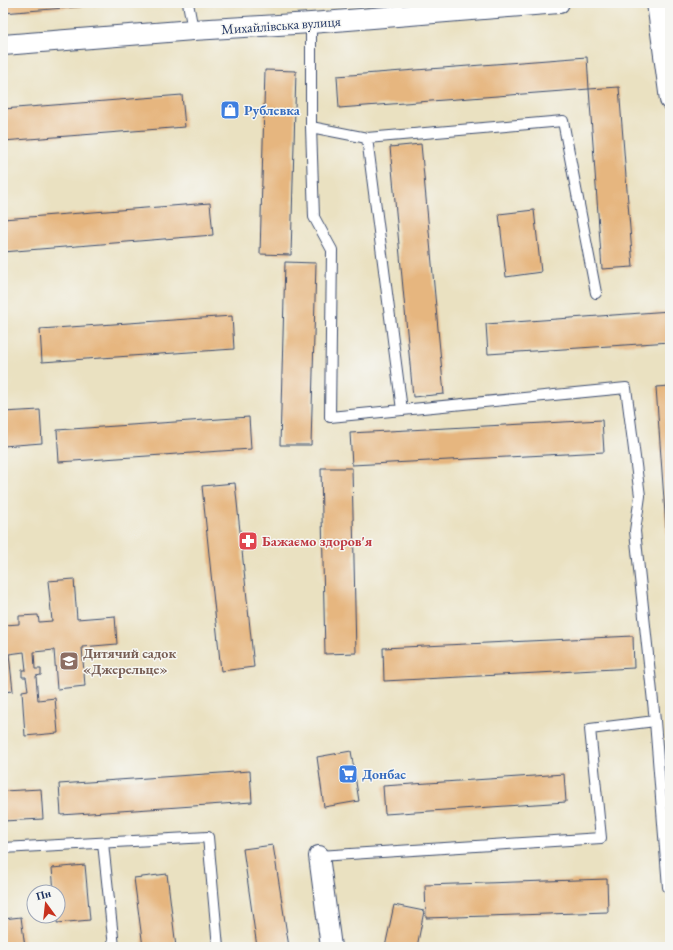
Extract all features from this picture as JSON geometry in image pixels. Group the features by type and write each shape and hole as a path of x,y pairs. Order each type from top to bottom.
{"street":[{"name":"Михайлівська вулиця","path":"3,45 193,30 311,23 559,3"},
{"path":"657,3 670,100"},
{"path":"319,856 331,947"}],"lane":[{"path":"188,3 193,30"},
{"path":"311,23 311,127 314,217 332,250 330,417 626,388 640,496 634,531 655,721 668,887"},
{"path":"311,127 367,138 563,121 596,293"},
{"path":"367,138 402,410"},
{"path":"319,856 601,838 590,730 655,721"},
{"path":"3,848 208,837 218,947"},
{"path":"103,843 114,947"}],"building":[{"path":"3,3 113,3 113,4 3,13"},
{"path":"587,57 589,89 339,108 337,76"},
{"path":"265,70 296,71 291,255 260,254"},
{"path":"619,87 633,267 602,269 589,89"},
{"path":"182,95 185,127 3,141 3,109"},
{"path":"421,144 444,394 413,397 390,147"},
{"path":"210,203 213,235 3,252 3,219"},
{"path":"534,210 541,272 506,277 499,214"},
{"path":"285,262 316,263 311,445 280,445"},
{"path":"670,311 670,342 488,354 486,324"},
{"path":"232,316 234,349 42,362 40,329"},
{"path":"670,386 670,570 669,570 656,387"},
{"path":"40,410 42,443 3,446 3,412"},
{"path":"249,417 251,449 59,462 57,430"},
{"path":"602,420 604,452 352,465 350,433"},
{"path":"321,468 352,468 356,653 325,654"},
{"path":"235,483 254,667 221,671 202,486"},
{"name":"Дитячий садок «Джерельце»","path":"74,579 77,619 115,616 117,644 82,647 85,686 57,689 54,650 34,652 35,669 41,669 41,675 36,676 38,700 55,698 58,733 25,736 22,691 28,690 26,677 22,677 22,670 26,670 24,652 9,654 13,691 3,692 3,620 5,625 19,624 19,616 38,615 39,622 52,621 48,581"},
{"path":"633,636 634,668 384,681 383,648"},
{"path":"351,751 359,801 324,807 317,757"},
{"path":"250,771 252,802 61,815 59,784"},
{"path":"564,774 566,802 385,814 383,786"},
{"path":"41,789 43,819 3,821 3,791"},
{"path":"273,845 289,947 257,947 243,849"},
{"path":"85,865 90,920 66,922 66,884 53,884 52,868"},
{"path":"167,874 176,947 143,947 134,878"},
{"path":"607,879 608,912 426,918 425,885"},
{"path":"394,905 424,911 417,947 385,947"},
{"path":"21,917 25,947 3,947 3,919"},
{"path":"585,944 618,945 618,947 585,947"}],"place":[{"name":"Рублевка","path":"230,110"},
{"name":"Бажаємо здоров'я","path":"248,541"},
{"name":"Дитячий садок «Джерельце»","path":"69,661"},
{"name":"Донбас","path":"348,774"}]}
